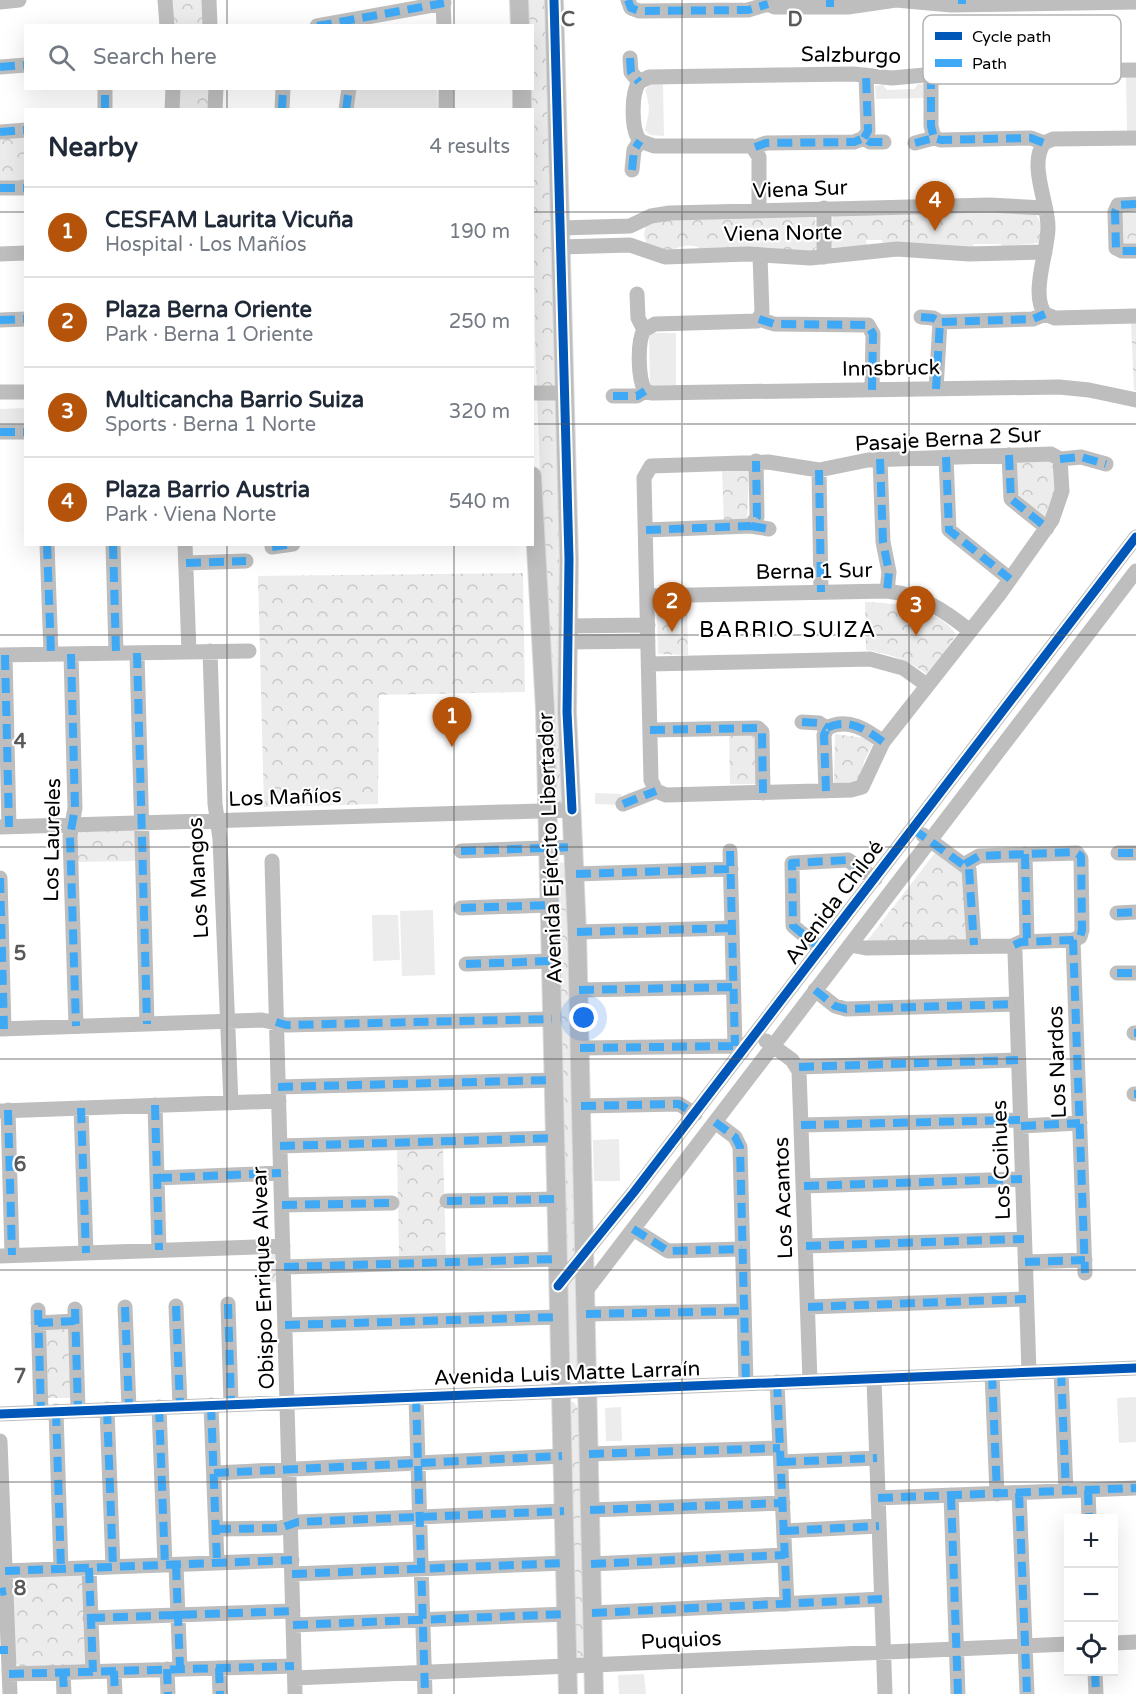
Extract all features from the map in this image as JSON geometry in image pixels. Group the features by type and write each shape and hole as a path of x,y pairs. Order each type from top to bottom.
{"main road":[{"path":"519,0 520,24"},
{"name":"Avenida Ejército Libertador","path":"554,0 564,393 567,712 576,874 594,1694"},
{"path":"522,90 522,108"},
{"name":"Avenida Ejército Libertador","path":"534,537 545,709 568,1694"}],"street":[{"path":"0,2 19,0"},
{"path":"165,0 167,24"},
{"path":"209,0 210,24"},
{"path":"630,4 639,11 748,10 766,2 775,7 896,0 1136,2"},
{"path":"327,24 443,1 444,24"},
{"path":"630,58 631,72 639,82 635,93 635,132 640,141 654,146 746,144 755,147 766,143 854,142 864,138 867,131 866,75"},
{"path":"0,67 24,65"},
{"name":"Salzburgo","path":"1121,70 1136,70"},
{"name":"Salzburgo","path":"639,82 649,77 866,75 892,78 923,75"},
{"path":"931,84 931,130 934,138"},
{"path":"105,90 105,108"},
{"path":"172,108 173,90"},
{"path":"215,108 216,90"},
{"path":"282,108 283,90"},
{"path":"346,108 349,90"},
{"path":"446,90 447,108"},
{"path":"0,132 24,130"},
{"path":"864,138 870,142 884,142"},
{"path":"915,142 934,138 941,140 1031,138 1044,143"},
{"path":"1045,314 1041,302 1041,265 1048,228 1040,187 1040,152 1044,143 1053,139 1136,138"},
{"path":"632,170 634,150 640,141"},
{"path":"755,147 759,158 759,212"},
{"path":"0,188 24,188"},
{"path":"1136,204 1118,206 1114,212 1116,248 1122,251 1136,251"},
{"name":"Viena Sur","path":"560,228 623,226 639,223 660,214 990,205 1044,208"},
{"path":"824,208 824,257"},
{"path":"639,223 640,247"},
{"name":"Viena Norte","path":"560,247 640,247 655,255 665,256 824,257 889,249 977,254 1045,252"},
{"path":"0,254 24,254"},
{"path":"645,391 642,382 641,339 644,330 655,324 750,323 759,319 762,313 760,255"},
{"path":"637,294 638,318 644,330"},
{"path":"921,317 931,317 940,322 1033,319 1045,314 1055,318 1136,316"},
{"path":"0,320 24,319"},
{"path":"759,319 774,324 868,325 873,334 872,390"},
{"path":"936,389 940,322"},
{"name":"Innsbruck","path":"613,396 637,396 645,391 652,393 1074,388 1136,400"},
{"path":"0,392 24,392"},
{"path":"534,393 564,393"},
{"path":"0,432 24,432"},
{"name":"Pasaje Berna 2 Sur","path":"646,530 644,478 648,468 658,464 756,461 819,470 880,459 1051,454 1060,459 1081,457 1106,464"},
{"path":"1009,455 1011,499 1047,528"},
{"path":"946,457 949,530 1010,579"},
{"path":"880,459 883,542 889,572 887,591"},
{"path":"623,804 656,791 666,795 826,791 862,787 883,742 1047,528 1057,511 1062,491 1060,459"},
{"path":"751,526 757,517 756,461"},
{"path":"819,470 821,592"},
{"path":"656,791 651,780 646,530 751,526 770,530"},
{"name":"Avenida Chiloé","path":"558,1286 585,1256 694,1114 739,1049 756,1035 1136,537"},
{"path":"47,546 51,654"},
{"path":"113,546 116,653"},
{"path":"186,546 189,652"},
{"path":"272,547 279,546"},
{"path":"186,562 246,561"},
{"name":"Avenida Chiloé","path":"585,1292 1136,571"},
{"name":"Berna 1 Sur","path":"647,596 887,591 924,600 946,612 970,631"},
{"path":"568,634 648,625"},
{"path":"568,634 648,641"},
{"name":"Los Mangos","path":"210,651 231,1103"},
{"path":"5,827 2,655 249,651"},
{"path":"137,652 147,1024"},
{"name":"Los Laureles","path":"71,654 75,808 70,836 76,1026"},
{"path":"649,664 870,659 903,668 927,685"},
{"path":"802,722 819,723 827,728"},
{"path":"826,791 824,735 827,728 834,725 860,726 883,742"},
{"path":"650,730 758,728 762,732 763,793"},
{"name":"Los Mañíos","path":"5,827 572,810"},
{"path":"913,829 965,864 970,871 974,945"},
{"path":"461,851 575,848"},
{"path":"580,1048 739,1049 733,987 730,851"},
{"path":"1118,853 1136,853"},
{"path":"965,864 979,856 1025,854"},
{"name":"Los Nardos","path":"1025,854 1079,854 1082,930 1080,937 1073,940 1085,1266 1025,1262"},
{"name":"Los Coihues","path":"1025,854 1017,1004 1029,1372"},
{"path":"821,949 793,926 792,863 848,860 875,879"},
{"name":"Obispo Enrique Alvear","path":"272,861 295,1694"},
{"path":"576,874 730,869"},
{"path":"0,878 2,1029 227,1021 276,1022 286,1025 552,1019"},
{"path":"461,908 550,905"},
{"path":"1117,913 1136,912"},
{"path":"577,932 732,928"},
{"path":"850,945 866,948 1020,944 1073,940"},
{"path":"466,963 551,961"},
{"path":"1117,974 1136,973"},
{"path":"579,990 733,987"},
{"path":"815,990 835,1006 846,1009 1017,1004"},
{"path":"756,1035 799,1067 1018,1060"},
{"name":"Los Acantos","path":"799,1067 810,1381"},
{"path":"283,1246 6,1256 4,1110 231,1103 279,1094 554,1080"},
{"path":"581,1106 679,1104 694,1114"},
{"path":"155,1105 159,1250"},
{"path":"81,1108 86,1253"},
{"path":"715,1122 735,1137 739,1144 746,1384"},
{"path":"801,1125 1080,1123"},
{"path":"280,1146 555,1138"},
{"path":"157,1178 281,1173"},
{"path":"804,1186 1022,1179"},
{"path":"634,1192 651,1205"},
{"path":"447,1201 556,1199"},
{"path":"282,1205 392,1203"},
{"path":"633,1229 668,1251 742,1249"},
{"path":"806,1246 1024,1239"},
{"path":"284,1267 558,1259"},
{"path":"808,1307 1026,1299"},
{"path":"228,1304 231,1404"},
{"path":"126,1306 129,1408"},
{"path":"176,1306 180,1406"},
{"path":"586,1314 744,1311"},
{"path":"61,1569 49,1412 38,1316 75,1315 78,1410"},
{"path":"285,1325 559,1317"},
{"name":"Avenida Luis Matte Larraín","path":"0,1414 1136,1368"},
{"path":"1061,1371 1066,1491"},
{"path":"992,1374 997,1494"},
{"path":"874,1379 885,1694"},
{"path":"777,1383 787,1604"},
{"path":"416,1397 425,1694"},
{"path":"211,1405 217,1563"},
{"path":"159,1407 171,1565 178,1615 174,1669 168,1694"},
{"path":"107,1409 113,1567"},
{"path":"0,1441 5,1571 4,1650 10,1694"},
{"path":"589,1454 877,1458"},
{"path":"214,1473 562,1456"},
{"path":"878,1498 1136,1488"},
{"path":"1088,1490 1089,1514"},
{"path":"1019,1493 1027,1694"},
{"path":"951,1496 958,1694"},
{"path":"590,1510 783,1503"},
{"path":"216,1529 280,1528 298,1522 564,1511"},
{"path":"784,1531 879,1526"},
{"path":"591,1564 785,1555"},
{"path":"5,1571 217,1563 421,1569 565,1563"},
{"path":"88,1568 93,1672"},
{"path":"592,1613 882,1599"},
{"path":"90,1618 178,1615 423,1620 566,1614"},
{"path":"1118,1643 1136,1642"},
{"name":"Puquios","path":"9,1674 219,1668 295,1672 425,1672 1064,1644"},
{"path":"219,1668 220,1694"},
{"path":"114,1671 116,1694"},
{"path":"63,1672 64,1694"},
{"path":"1095,1676 1096,1694"}],"green space":[{"path":"171,0 203,0 203,24 170,24"},
{"path":"526,0 549,0 560,416 563,805 552,804 535,335 534,108 529,108 529,90 534,90 534,24 527,24"},
{"path":"1126,76 1136,76 1136,131 1127,131"},
{"path":"650,84 663,84 664,136 650,135 645,130 649,110 645,90"},
{"path":"918,84 927,84 928,98 876,99 875,86 883,85 887,90 914,89"},
{"path":"178,90 210,90 209,108 178,108"},
{"path":"355,90 437,90 438,108 350,108"},
{"path":"24,135 24,185 0,184 0,136"},
{"path":"1136,209 1136,246 1123,247 1119,212"},
{"path":"930,210 1033,213 1040,222 1041,235 1038,243 1002,247 1001,244 973,244 974,248 883,244 882,240 866,240 867,245 833,248 830,245 833,215"},
{"path":"815,216 817,247 813,251 704,250 696,246 687,246 671,251 647,245 644,235 646,225 654,220"},
{"path":"1131,323 1136,323 1136,391 1134,390"},
{"path":"649,333 676,333 676,385 650,385"},
{"path":"24,408 24,429 0,429 0,409"},
{"path":"1015,460 1052,461 1057,482 1049,516 1044,518 1015,492"},
{"path":"722,470 749,470 747,523 724,524"},
{"path":"523,573 525,692 379,695 378,804 264,807 258,576"},
{"path":"865,602 915,608 939,618 956,635 928,675 899,658 866,650"},
{"path":"687,603 688,655 658,654 657,606"},
{"path":"729,732 756,732 756,784 730,784"},
{"path":"835,734 865,738 874,742 864,761 861,778 857,782 834,784"},
{"path":"595,793 621,794 620,805 595,804"},
{"path":"135,830 138,861 76,862 76,835 80,832"},
{"path":"938,849 966,871 969,939 867,941"},
{"path":"557,862 568,866 580,1246 564,1270"},
{"path":"433,910 435,975 402,976 400,911"},
{"path":"372,915 398,915 400,960 373,961"},
{"path":"619,1139 620,1181 594,1181 593,1140"},
{"path":"443,1149 446,1257 399,1258 397,1150"},
{"path":"276,1252 277,1282 261,1283 260,1253"},
{"path":"574,1275 577,1279 579,1374 577,1379 571,1382 566,1380 561,1292"},
{"path":"71,1327 73,1398 44,1398 42,1328"},
{"path":"1136,1397 1136,1442 1119,1443 1117,1398"},
{"path":"569,1402 574,1402 578,1409 586,1661 571,1661"},
{"path":"621,1407 622,1441 606,1441 605,1408"},
{"path":"17,1574 85,1575 86,1666 20,1667 15,1662 12,1580"},
{"path":"644,1674 646,1694 619,1694 618,1675"}],"marked path":[{"path":"628,0 631,8 639,11 748,10 768,4"},
{"path":"830,0 830,7"},
{"path":"328,24 444,3"},
{"path":"630,58 631,72 639,82"},
{"path":"0,67 24,65"},
{"path":"864,138 868,131 866,75"},
{"path":"931,84 931,126 934,138"},
{"path":"105,90 105,108"},
{"path":"282,108 283,90"},
{"path":"346,108 349,90"},
{"path":"0,132 24,130"},
{"path":"755,147 766,143 854,142 864,138 870,142 884,142"},
{"path":"915,143 934,138 941,140 1031,138 1044,143"},
{"path":"632,170 634,150 640,141"},
{"path":"0,188 24,188"},
{"path":"1136,204 1118,205 1115,212 1116,248 1122,251 1136,251"},
{"path":"936,389 940,322 1033,319 1045,314"},
{"path":"921,317 933,318 940,322"},
{"path":"0,320 24,319"},
{"path":"759,319 774,324 868,325 873,334 872,390"},
{"path":"613,396 637,396 645,391"},
{"path":"0,432 24,432"},
{"path":"1009,455 1011,499 1047,528"},
{"path":"946,457 949,530 1010,579"},
{"path":"1060,459 1081,457 1106,464"},
{"path":"880,459 883,542 889,572 887,591"},
{"path":"646,530 751,526 757,517 756,461"},
{"path":"819,470 821,592"},
{"path":"751,526 769,529"},
{"path":"47,546 51,654"},
{"path":"113,546 116,653"},
{"path":"272,547 279,546"},
{"path":"186,563 246,561"},
{"path":"137,653 147,1024"},
{"path":"71,654 75,808 70,836 76,1026"},
{"path":"5,655 9,827"},
{"path":"802,722 819,723 827,728"},
{"path":"827,728 850,724 864,729 883,742"},
{"path":"650,730 758,728 762,732 763,793"},
{"path":"826,791 824,735 827,728"},
{"path":"623,804 656,791"},
{"path":"913,829 969,869 974,945"},
{"path":"461,851 575,847"},
{"path":"730,851 735,1046"},
{"path":"965,864 979,856 1075,852 1081,856 1082,930 1080,937 1073,940 1021,942 1012,946"},
{"path":"1118,853 1136,853"},
{"path":"1025,854 1027,941"},
{"path":"821,949 793,926 792,863 848,860 875,879"},
{"path":"576,874 731,869"},
{"path":"0,878 4,1029"},
{"path":"461,908 550,905"},
{"path":"1117,913 1136,912"},
{"path":"577,932 732,928"},
{"path":"1073,940 1085,1273"},
{"path":"466,964 551,961"},
{"path":"1117,973 1136,973"},
{"path":"579,990 733,987"},
{"path":"815,990 835,1006 846,1009 1016,1004"},
{"path":"276,1022 286,1025 552,1019"},
{"path":"580,1048 735,1046 740,1050"},
{"path":"799,1067 1018,1060"},
{"path":"278,1087 554,1080"},
{"path":"581,1106 679,1104 695,1114"},
{"path":"155,1105 159,1250"},
{"path":"81,1108 86,1253"},
{"path":"8,1110 12,1255"},
{"path":"801,1125 1020,1120"},
{"path":"715,1122 735,1137 740,1147 746,1384"},
{"path":"1021,1126 1080,1123"},
{"path":"280,1146 555,1138"},
{"path":"157,1178 281,1173"},
{"path":"804,1186 1022,1179"},
{"path":"447,1201 556,1199"},
{"path":"282,1205 392,1203"},
{"path":"633,1229 668,1251 742,1249"},
{"path":"806,1246 1024,1239"},
{"path":"284,1267 558,1259"},
{"path":"1025,1262 1085,1260"},
{"path":"808,1307 1026,1299"},
{"path":"228,1304 231,1404"},
{"path":"176,1306 180,1406"},
{"path":"125,1307 129,1408"},
{"path":"75,1309 78,1410"},
{"path":"38,1310 41,1412"},
{"path":"586,1314 744,1311"},
{"path":"285,1325 559,1317"},
{"path":"38,1323 75,1321"},
{"path":"1061,1371 1066,1491"},
{"path":"992,1374 997,1494"},
{"path":"777,1382 787,1604"},
{"path":"416,1397 425,1694"},
{"path":"211,1405 217,1563"},
{"path":"159,1407 165,1565"},
{"path":"107,1409 113,1567"},
{"path":"56,1411 61,1569"},
{"path":"589,1454 780,1448"},
{"path":"214,1473 562,1456"},
{"path":"781,1462 877,1458"},
{"path":"878,1498 1136,1488"},
{"path":"1088,1490 1089,1514"},
{"path":"1019,1493 1027,1694"},
{"path":"951,1495 958,1694"},
{"path":"590,1510 783,1503"},
{"path":"216,1529 280,1528 298,1522 564,1511"},
{"path":"784,1531 879,1526"},
{"path":"591,1564 785,1555"},
{"path":"5,1571 292,1560"},
{"path":"292,1574 565,1563"},
{"path":"176,1565 180,1669"},
{"path":"89,1568 93,1672"},
{"path":"0,1592 6,1591"},
{"path":"592,1613 882,1599"},
{"path":"90,1618 293,1611"},
{"path":"293,1625 566,1614"},
{"path":"0,1650 8,1650"},
{"path":"9,1674 294,1666"},
{"path":"219,1668 220,1694"},
{"path":"167,1669 168,1694"},
{"path":"114,1671 115,1694"},
{"path":"63,1672 64,1694"},
{"path":"1095,1676 1096,1694"}],"cycle path":[{"path":"554,0 569,559 567,712 572,810"},
{"path":"558,1286 634,1192 1136,537"},
{"path":"0,1414 1136,1368"}],"place":[{"name":"Plaza Barrio Austria","path":"935,231"},
{"name":"Plaza Berna Oriente","path":"672,632"},
{"name":"Multicancha Barrio Suiza","path":"916,636"},
{"name":"CESFAM Laurita Vicuña","path":"452,747"}],"district":[{"name":"BARRIO SUIZA","path":"788,629"}]}
